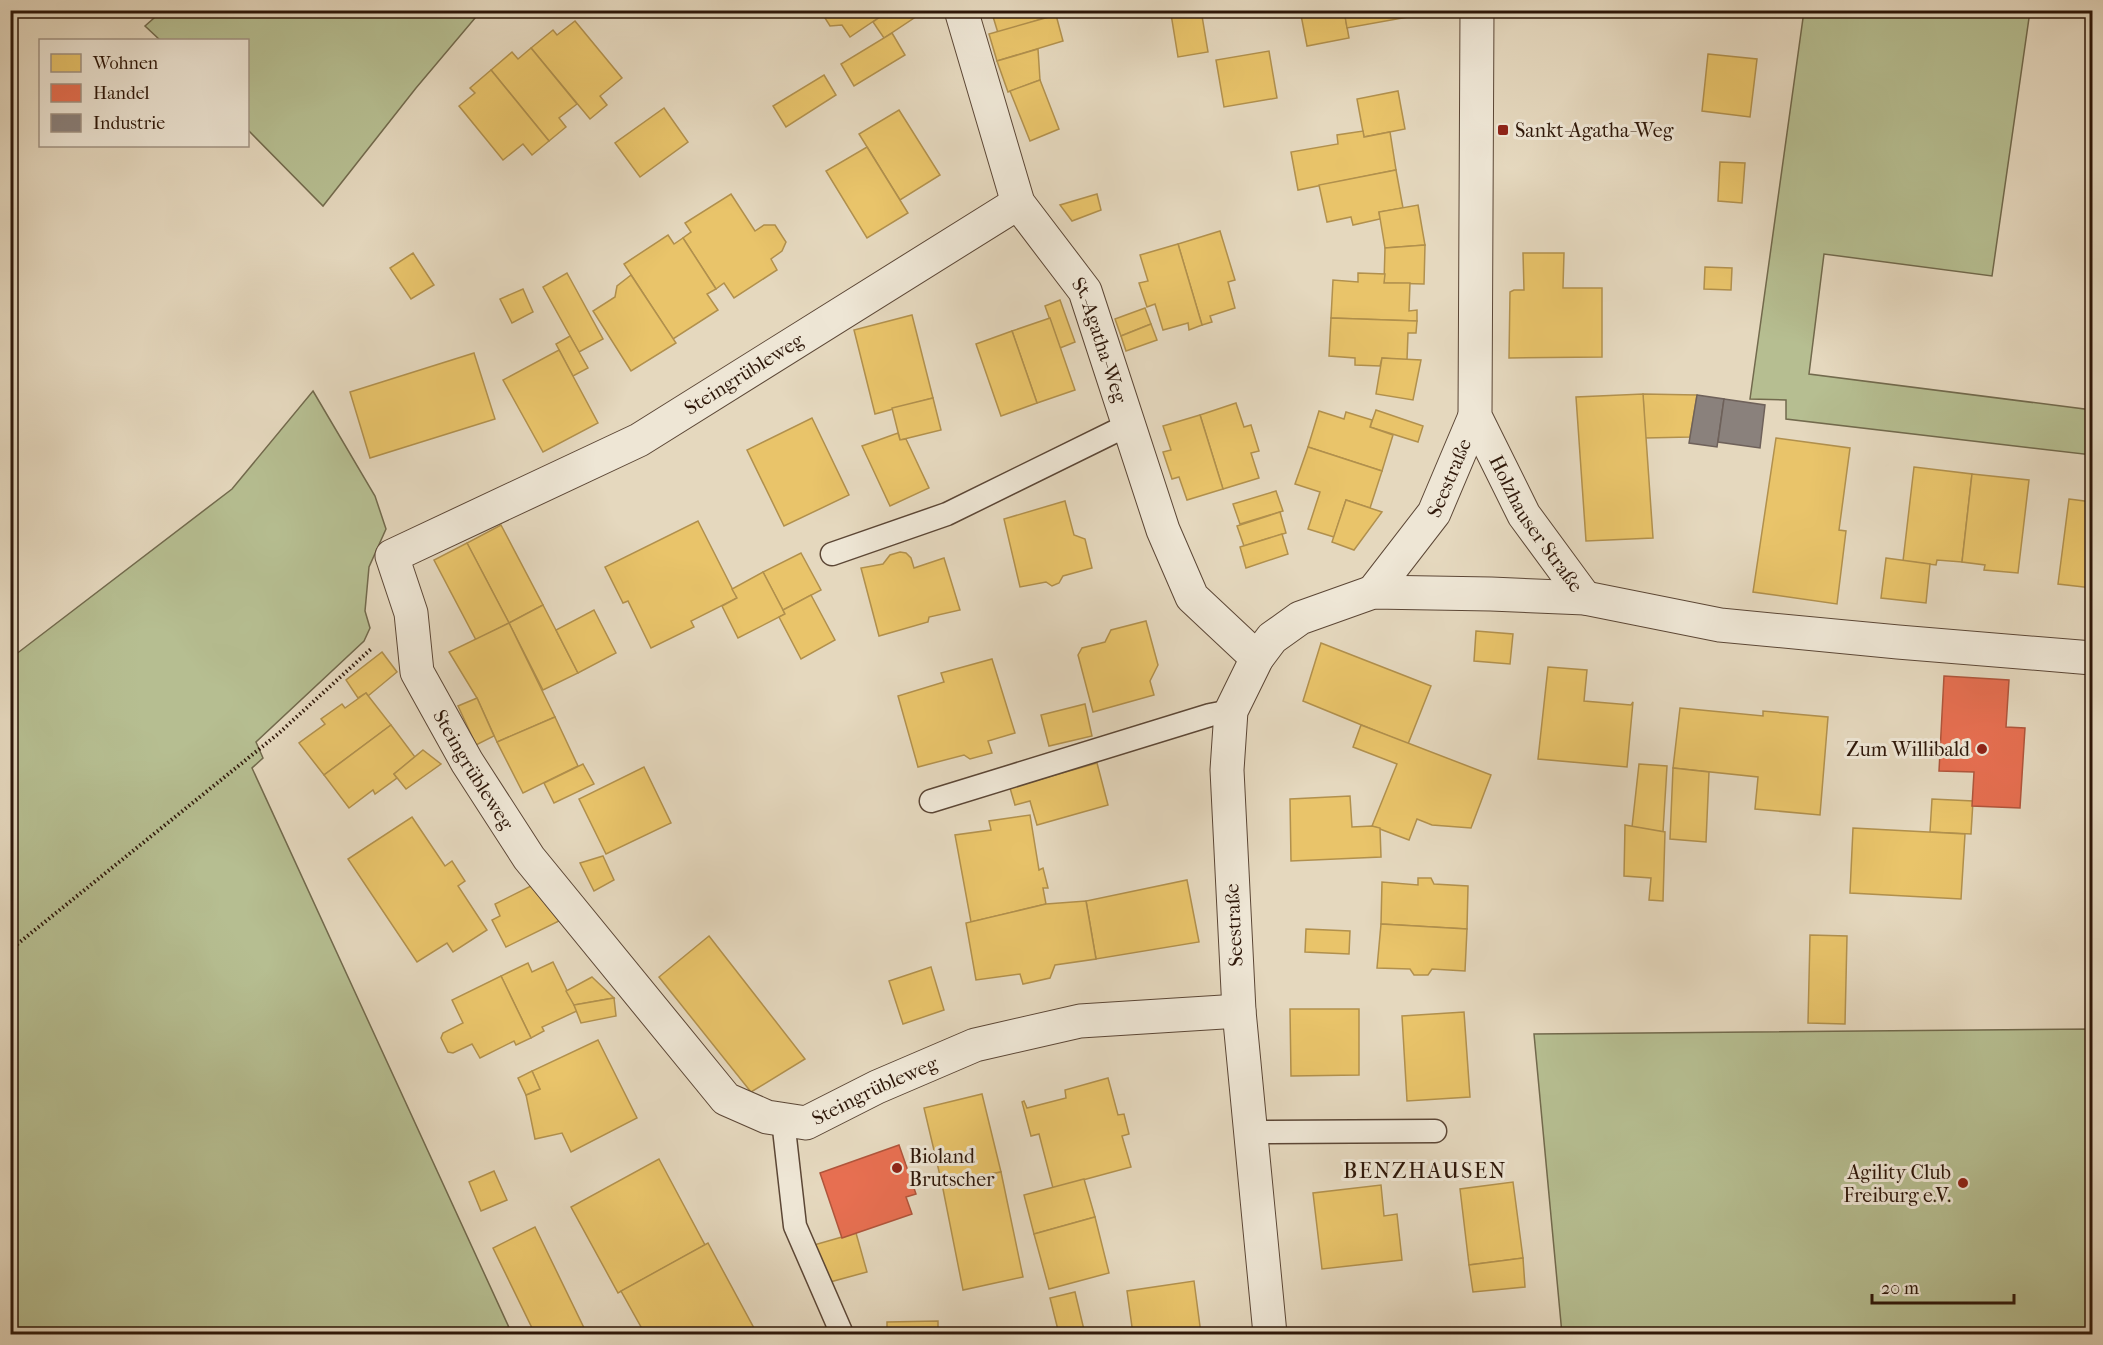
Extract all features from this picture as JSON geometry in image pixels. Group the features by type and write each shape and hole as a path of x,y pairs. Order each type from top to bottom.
{"street":[{"name":"St.-Agatha-Weg","path":"961,10 1018,203 1086,291 1163,530 1192,597 1257,658"},
{"name":"Holzhauser Straße","path":"1477,10 1475,416 1524,515 1585,598 1720,625 2092,658"},
{"name":"Steingrübleweg","path":"1018,203 639,441 392,556 411,613 417,672 467,762 529,858 726,1099 767,1117 806,1123 877,1087 975,1045 1080,1021 1239,1011"},
{"name":"Seestraße","path":"1373,592 1434,513 1475,416"},
{"name":"Seestraße","path":"1270,1335 1239,1011 1227,770 1231,711 1257,658 1272,638 1300,618 1373,592 1585,598"}],"lane":[{"path":"832,554 947,514 1128,426"},
{"path":"931,801 1210,715 1231,711"},
{"path":"783,1120 795,1226 842,1335"},
{"path":"1249,1132 1435,1131"}],"path":[{"path":"10,950 278,734 411,613"}],"green space":[{"path":"481,10 323,206 249,131 249,39 159,39 145,26 162,11"},
{"path":"1804,11 2030,11 1992,276 1824,254 1809,374 2092,410 2092,455 1786,419 1786,400 1750,399"},
{"path":"313,391 375,496 386,529 369,567 365,611 370,628 364,641 256,742 263,758 252,768 512,1334 11,1334 11,658 232,489"},
{"path":"2092,1029 2092,1334 1562,1334 1534,1034"}],"building: Wohnen":[{"path":"820,10 890,10 850,37 842,25 830,26"},
{"path":"890,10 917,10 920,14 884,38 873,22"},
{"path":"991,10 1069,10 998,33"},
{"path":"1201,10 1208,52 1178,57 1171,14"},
{"path":"1300,10 1344,10 1349,38 1307,46"},
{"path":"1344,10 1441,10 1441,11 1347,28"},
{"path":"1056,15 1063,41 997,61 989,34"},
{"path":"575,21 622,78 600,96 607,105 590,119 531,48 553,30 557,35"},
{"path":"892,33 905,55 854,86 841,64"},
{"path":"531,48 577,104 559,118 566,127 549,141 491,70 512,52 518,59"},
{"path":"1038,49 1040,80 1008,92 997,61"},
{"path":"1269,51 1277,98 1224,107 1216,60"},
{"path":"1708,54 1757,59 1750,117 1702,111"},
{"path":"491,70 549,141 532,155 523,144 503,160 459,106 475,93 470,88"},
{"path":"824,75 836,95 786,127 773,106"},
{"path":"1040,80 1059,129 1030,141 1010,91"},
{"path":"1398,91 1405,129 1364,137 1357,99"},
{"path":"664,108 688,142 640,177 615,143"},
{"path":"899,110 940,175 900,200 859,134"},
{"path":"1363,131 1364,137 1390,132 1396,170 1298,190 1291,152 1338,144 1337,135"},
{"path":"867,147 908,213 867,238 826,171"},
{"path":"1720,162 1745,163 1742,203 1718,201"},
{"path":"1396,170 1403,208 1379,212 1380,219 1353,225 1351,217 1327,222 1319,185"},
{"path":"731,194 755,231 764,225 775,225 786,242 782,251 771,259 777,270 734,298 724,283 716,289 683,238 691,232 685,223"},
{"path":"1097,194 1101,210 1072,221 1060,205"},
{"path":"1418,205 1425,245 1385,248 1379,212"},
{"path":"1220,231 1235,280 1228,282 1235,308 1210,316 1212,322 1202,325 1178,244"},
{"path":"668,235 674,244 683,238 716,289 707,294 718,310 673,339 624,264"},
{"path":"1178,244 1202,325 1189,330 1188,323 1163,330 1155,304 1147,307 1139,283 1148,281 1140,255"},
{"path":"1425,245 1424,284 1384,283 1385,248"},
{"path":"413,253 434,285 411,299 390,268"},
{"path":"1523,253 1564,253 1563,288 1602,288 1602,357 1509,358 1510,292 1524,290"},
{"path":"1705,267 1732,268 1731,290 1704,289"},
{"path":"567,273 603,339 579,352 543,287"},
{"path":"1358,273 1385,274 1384,283 1410,283 1409,311 1417,310 1417,321 1331,318 1333,280 1358,282"},
{"path":"631,275 676,343 631,371 593,311 615,297 617,286"},
{"path":"523,289 533,312 512,323 500,299"},
{"path":"1060,300 1075,342 1060,348 1045,306"},
{"path":"1145,308 1151,324 1121,336 1115,319"},
{"path":"912,315 933,398 875,414 854,330"},
{"path":"1050,318 1075,390 1037,403 1012,331"},
{"path":"1331,318 1417,321 1416,333 1408,333 1407,360 1382,358 1380,366 1355,365 1355,358 1329,356"},
{"path":"1151,324 1157,340 1126,351 1121,336"},
{"path":"1012,331 1037,403 1001,416 976,344"},
{"path":"570,336 588,368 573,376 556,344"},
{"path":"559,350 598,423 543,452 503,380"},
{"path":"474,353 495,419 370,458 350,392"},
{"path":"1382,358 1421,360 1413,400 1376,394"},
{"path":"1643,394 1697,395 1690,437 1645,438"},
{"path":"1643,394 1653,538 1586,541 1576,397"},
{"path":"933,398 941,430 900,440 892,408"},
{"path":"1236,403 1244,427 1251,425 1259,451 1251,453 1259,478 1223,489 1200,415"},
{"path":"1376,410 1423,426 1418,442 1370,427"},
{"path":"1319,411 1344,419 1346,412 1372,420 1370,427 1393,435 1382,471 1308,447"},
{"path":"1200,415 1223,489 1187,500 1179,477 1172,479 1163,452 1171,450 1163,426"},
{"path":"812,418 849,495 784,526 747,450"},
{"path":"898,433 900,440 906,439 929,488 890,506 862,446"},
{"path":"1776,438 1850,448 1839,530 1846,531 1837,604 1753,592"},
{"path":"1308,447 1382,471 1370,508 1346,500 1334,537 1308,529 1320,492 1295,484"},
{"path":"1914,467 1972,474 1962,562 1937,560 1936,565 1903,561"},
{"path":"1972,474 2029,480 2018,573 1984,570 1985,565 1962,562"},
{"path":"1276,491 1283,511 1240,524 1233,504"},
{"path":"2069,499 2092,502 2092,588 2058,584"},
{"path":"1346,500 1382,512 1354,550 1332,542"},
{"path":"1065,501 1074,535 1085,539 1092,568 1063,576 1059,583 1052,586 1046,582 1020,587 1004,519"},
{"path":"1280,512 1286,533 1244,546 1237,526"},
{"path":"698,521 737,598 691,621 694,627 651,648 628,601 623,603 605,567"},
{"path":"501,525 543,605 509,623 467,543"},
{"path":"1282,534 1288,554 1246,568 1240,547"},
{"path":"467,543 509,623 476,640 434,560"},
{"path":"801,553 821,590 783,610 763,572"},
{"path":"906,553 911,558 914,568 944,558 960,610 929,617 928,622 879,636 861,568 883,564 890,555"},
{"path":"1886,558 1930,564 1926,603 1881,598"},
{"path":"763,572 785,614 738,638 722,606 737,598 732,589"},
{"path":"811,595 835,640 801,659 779,617 785,614 783,610"},
{"path":"543,605 578,673 543,690 509,623"},
{"path":"594,610 616,653 578,673 556,630"},
{"path":"1146,621 1158,665 1150,681 1154,695 1093,712 1078,655 1082,648 1105,642 1111,630"},
{"path":"509,623 555,717 497,742 477,698 449,652"},
{"path":"1476,631 1513,634 1510,664 1474,661"},
{"path":"1321,643 1431,686 1408,744 1303,701"},
{"path":"382,652 397,672 368,696 366,693 358,698 346,680"},
{"path":"992,659 1015,733 988,741 992,753 970,759 964,755 918,767 898,696 944,682 941,673"},
{"path":"1548,667 1587,670 1584,701 1631,705 1633,702 1627,767 1538,759"},
{"path":"366,693 391,725 324,775 299,743 325,724 321,719 342,704 345,708"},
{"path":"477,698 494,736 476,745 458,706"},
{"path":"1085,704 1092,736 1049,746 1041,715"},
{"path":"1680,708 1763,716 1763,711 1828,717 1820,815 1755,809 1758,777 1673,768"},
{"path":"555,717 578,766 523,793 497,742"},
{"path":"391,725 415,757 394,774 397,778 375,794 373,790 349,808 324,775"},
{"path":"1361,725 1491,775 1471,828 1432,825 1417,819 1409,840 1372,826 1397,764 1353,747"},
{"path":"423,750 441,764 406,789 394,774"},
{"path":"1097,763 1108,805 1037,825 1030,801 1015,805 1010,788"},
{"path":"583,764 594,784 554,803 544,783"},
{"path":"1639,764 1667,766 1663,832 1632,827"},
{"path":"644,767 671,823 606,854 579,799"},
{"path":"1673,768 1709,772 1706,842 1670,839"},
{"path":"1350,796 1352,827 1380,828 1381,857 1291,861 1290,799"},
{"path":"1932,799 1973,801 1971,834 1930,832"},
{"path":"1030,815 1039,870 1043,868 1048,888 1043,888 1046,904 971,922 955,835 991,830 989,821"},
{"path":"412,817 445,866 452,861 465,881 458,886 487,930 453,952 447,943 417,962 348,859"},
{"path":"1625,825 1665,832 1663,901 1649,900 1651,878 1624,876"},
{"path":"1853,828 1965,834 1961,899 1850,893"},
{"path":"603,856 614,880 594,891 580,863"},
{"path":"1418,878 1431,878 1434,884 1468,886 1467,929 1381,924 1382,882 1418,885"},
{"path":"1187,880 1199,942 1096,959 1086,901"},
{"path":"531,886 559,921 506,947 492,920 500,916 495,904"},
{"path":"1086,901 1096,959 1055,965 1050,978 1023,984 1020,974 976,980 966,923 1046,904"},
{"path":"1381,924 1467,929 1465,971 1432,969 1428,975 1414,975 1410,969 1377,968"},
{"path":"1306,929 1350,931 1349,954 1305,952"},
{"path":"1810,935 1847,936 1845,1024 1808,1023"},
{"path":"709,936 805,1059 751,1092 659,977"},
{"path":"553,962 577,1011 542,1027 544,1031 531,1038 501,976 528,963 532,972"},
{"path":"931,967 944,1010 903,1024 889,981"},
{"path":"501,976 531,1038 516,1045 514,1041 480,1058 472,1044 453,1053 448,1052 441,1038 443,1033 463,1023 452,1000"},
{"path":"592,977 614,998 574,1005 566,991"},
{"path":"614,998 616,1016 581,1023 574,1005"},
{"path":"1290,1009 1359,1009 1359,1075 1291,1076"},
{"path":"1464,1012 1470,1097 1407,1101 1402,1016"},
{"path":"598,1040 637,1118 571,1152 562,1133 535,1139 526,1095 540,1089 532,1071"},
{"path":"532,1071 540,1089 526,1095 518,1078"},
{"path":"1108,1078 1118,1115 1124,1114 1129,1134 1122,1136 1131,1167 1053,1188 1039,1134 1031,1136 1022,1102 1024,1101 1027,1108 1066,1098 1065,1090"},
{"path":"982,1094 1001,1172 942,1184 924,1108"},
{"path":"659,1159 705,1245 618,1293 571,1207"},
{"path":"494,1171 507,1200 481,1211 469,1182"},
{"path":"1001,1172 1023,1277 963,1290 942,1184"},
{"path":"1084,1179 1095,1217 1034,1234 1024,1195"},
{"path":"1513,1182 1523,1258 1469,1265 1460,1189"},
{"path":"1381,1185 1384,1216 1397,1214 1402,1260 1322,1269 1313,1193"},
{"path":"1095,1217 1109,1273 1049,1289 1034,1234"},
{"path":"535,1227 587,1334 535,1334 493,1248"},
{"path":"856,1233 867,1272 830,1282 814,1245"},
{"path":"708,1243 755,1330 747,1334 645,1334 621,1291"},
{"path":"1523,1258 1525,1287 1473,1292 1469,1265"},
{"path":"1194,1281 1201,1334 1133,1334 1127,1291"},
{"path":"1075,1292 1085,1334 1059,1334 1050,1298"},
{"path":"938,1321 938,1334 887,1334 887,1322"}],"building: Handel":[{"name":"Zum Willibald","path":"1944,676 2009,680 2006,727 2025,728 2020,808 1972,806 1974,772 1939,771"},
{"path":"899,1145 916,1194 906,1197 912,1214 842,1238 820,1173"}],"building: Industrie":[{"path":"1697,395 1724,399 1717,447 1689,443"},
{"path":"1724,399 1765,405 1760,448 1718,442"}],"place":[{"name":"Sankt-Agatha-Weg","path":"1503,130"},
{"name":"Zum Willibald","path":"1982,749"},
{"name":"Bioland Brutscher","path":"897,1168"},
{"name":"Agility Club Freiburg e.V.","path":"1963,1183"}],"district":[{"name":"BENZHAUSEN","path":"1425,1171"}]}
